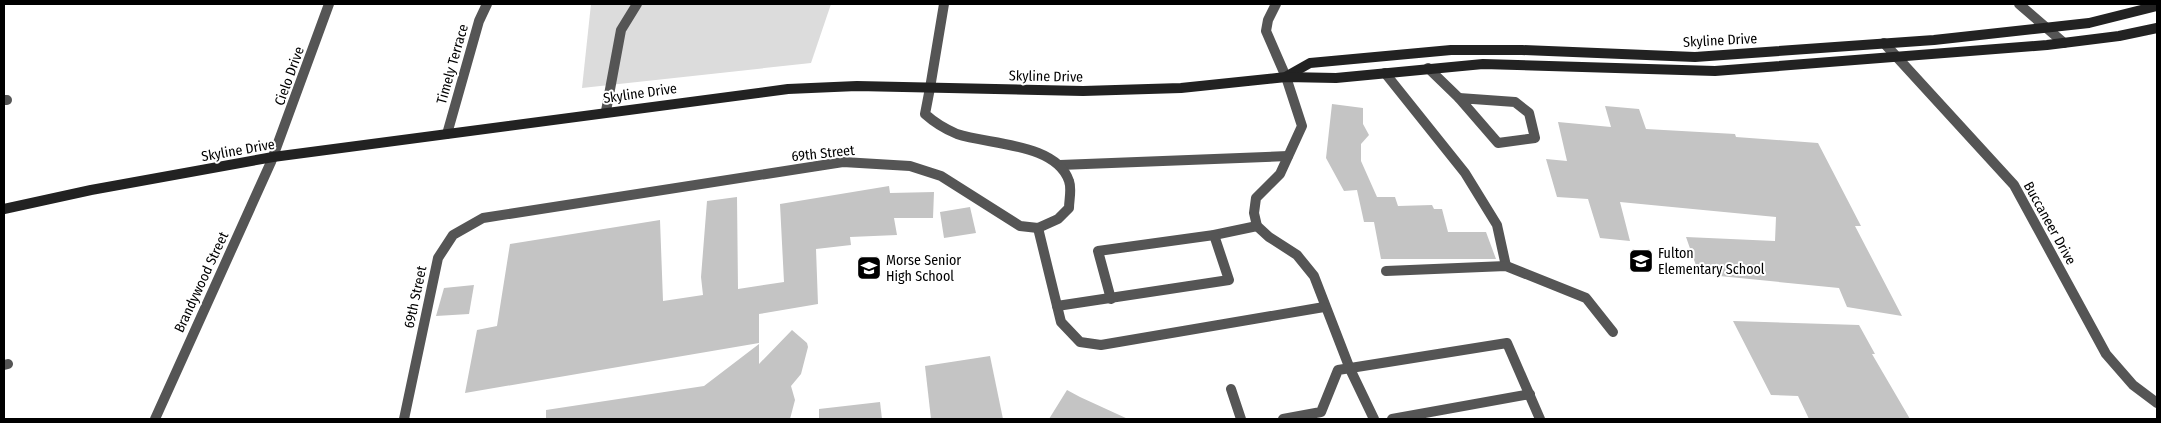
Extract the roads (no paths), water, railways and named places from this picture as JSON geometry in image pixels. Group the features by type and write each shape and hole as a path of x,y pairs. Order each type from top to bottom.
{"main road":[{"name":"Skyline Drive","path":"1286,77 1310,63 1451,50 1522,50 1695,57 1884,43 2089,24 2157,6"},
{"name":"Skyline Drive","path":"4,209 91,190 273,157 606,111 788,89 1101,90 1181,88 1286,77 1336,78 1474,64 1539,64 1651,70 1715,71 1898,58 2064,43 2119,36 2157,28"}],"street":[{"name":"Cielo Drive","path":"273,157 329,4"},
{"name":"Timely Terrace","path":"447,134 479,21 487,4"},
{"path":"606,111 621,30 637,4"},
{"path":"944,4 925,108 925,114 939,127 1032,151 1060,165 1288,156"},
{"path":"1276,4 1268,20 1266,32 1286,77 1302,126 1280,174 1256,198 1254,213 1257,226 1269,237 1298,255 1314,276 1324,307 1350,369 1374,419"},
{"path":"2019,4 2064,43"},
{"name":"Buccaneer Drive","path":"1884,43 2014,185 2106,354 2133,384 2157,403"},
{"path":"1428,68 1459,98 1498,143 1535,138 1529,113 1515,102 1459,98"},
{"path":"1385,73 1465,173 1497,224 1506,266"},
{"name":"Brandywood Street","path":"155,419 273,157"},
{"name":"69th Street","path":"404,419 438,258 453,235 483,218 843,162 877,162 910,166 942,176 1007,220 1020,226 1038,228"},
{"path":"1060,165 1069,181 1069,208 1058,219 1038,228 1061,322 1080,342 1100,345 1324,307"},
{"path":"1111,299 1098,252 1214,235 1257,226"},
{"path":"1057,306 1229,280 1214,235"},
{"path":"1386,271 1506,266 1586,298 1613,332"},
{"path":"1284,419 1321,412 1338,370 1508,343 1540,419"},
{"path":"1231,390 1241,419"},
{"path":"1392,419 1530,394"}],"place":[{"name":"Fulton Elementary School","path":"1641,261"},
{"name":"Morse Senior High School","path":"869,268"}]}
